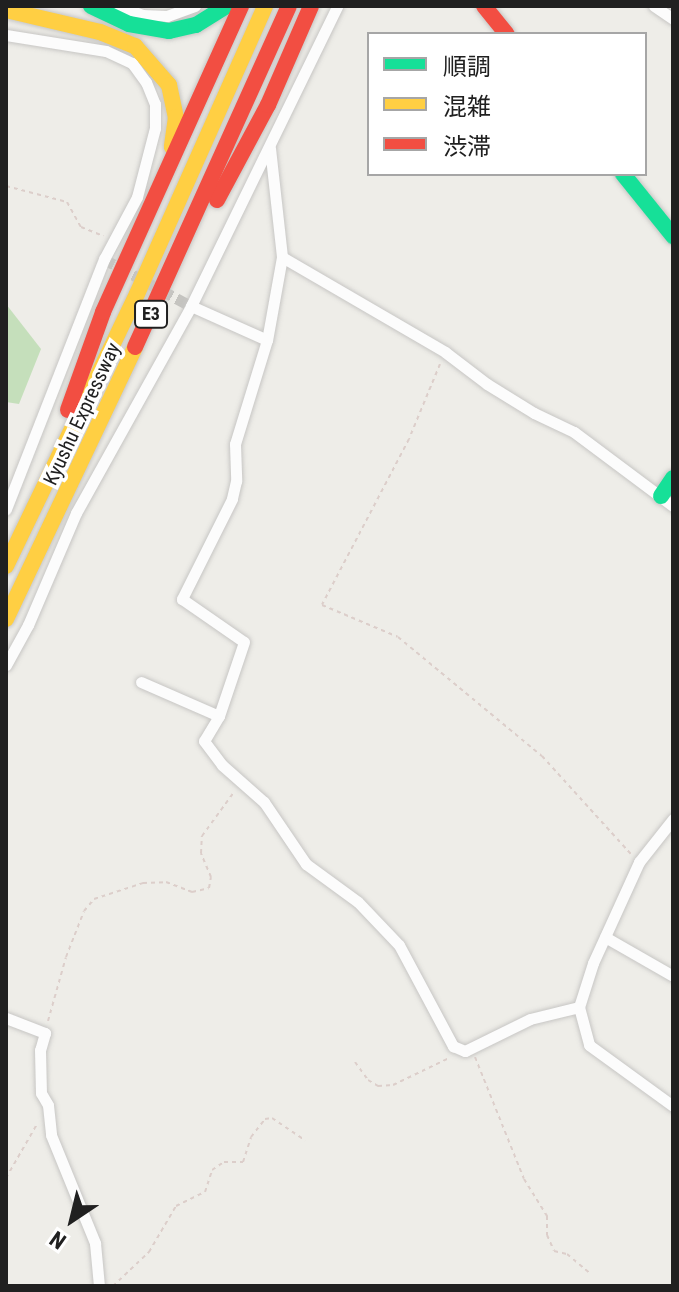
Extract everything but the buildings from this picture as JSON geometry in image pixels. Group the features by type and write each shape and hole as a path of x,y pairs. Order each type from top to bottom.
{"main road":[{"path":"91,6 129,24 169,31 196,25 226,6"},
{"path":"31,512 103,312 209,84 241,6"},
{"name":"Kyushu Expressway","path":"6,566 137,294 265,6"},
{"name":"Kyushu Expressway","path":"6,619 112,398 289,6"},
{"path":"112,398 144,347 268,105 311,6"},
{"path":"484,6 505,32"},
{"path":"6,10 121,39 135,46 160,70 174,100 175,135 147,215"},
{"path":"625,176 673,236"},
{"path":"667,501 673,478"}],"street":[{"path":"119,6 142,15 167,16 195,6"},
{"path":"6,665 28,625 76,513 191,306 337,6"},
{"path":"654,6 673,19"},
{"path":"6,35 106,51 132,63 146,82 155,104 155,128 137,197 113,240 6,509"},
{"path":"270,148 282,257 267,340 235,444 232,499 182,599 244,642 219,716 204,741 222,765 264,802 306,864 358,902 399,945 453,1046 466,1049 530,1019 579,1007"},
{"path":"282,257 445,352 487,384 574,432 667,501"},
{"path":"191,306 267,340"},
{"path":"141,682 219,716"},
{"path":"673,819 639,862 605,937 579,1007 589,1045 673,1106"},
{"path":"605,937 673,976"},
{"path":"6,1018 45,1033 40,1050 41,1093 48,1105 51,1135 95,1243 99,1286"}],"path":[{"path":"6,186 67,202 81,227 113,240"},
{"path":"445,352 409,439 322,605 398,637 454,682 542,756 639,862"},
{"path":"45,1033 62,968 84,911 94,899 143,883 166,882 192,892 209,888 211,877 201,853 202,836 228,804 239,780"},
{"path":"355,1062 368,1080 378,1086 393,1085 466,1049 519,1167 547,1216 547,1235 554,1251 567,1254 590,1273"},
{"path":"6,1178 48,1105"},
{"path":"113,1286 149,1252 176,1206 205,1192 212,1170 224,1162 243,1162 251,1137 265,1119 272,1118 305,1140"}],"green space":[{"path":"6,304 41,349 19,404 6,402"}],"tunnel":[{"path":"104,259 191,306"}],"traffic: fast":[{"path":"91,6 129,24 169,31 196,25 226,6"},
{"path":"625,176 673,236"},
{"path":"661,496 673,478"}],"traffic: slow":[{"path":"6,566 137,294 265,6"},
{"path":"6,10 100,32 135,46 169,85 176,117 172,147"},
{"path":"6,619 135,347"}],"traffic: jam":[{"path":"68,410 103,312 241,6"},
{"path":"135,347 289,6"},
{"path":"217,200 268,105 311,6"},
{"path":"484,6 505,32"}]}
